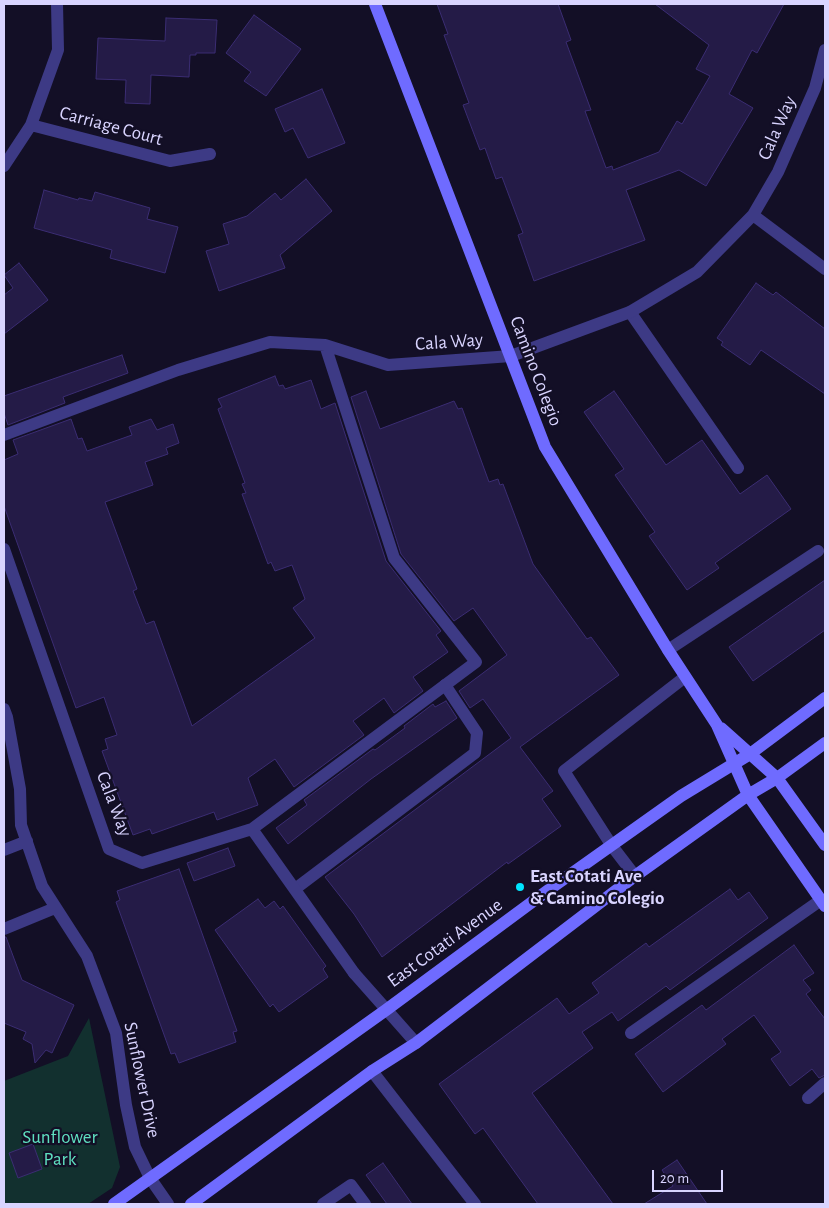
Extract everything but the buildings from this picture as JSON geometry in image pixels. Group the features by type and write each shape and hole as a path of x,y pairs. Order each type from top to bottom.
{"main road":[{"name":"Camino Colegio","path":"379,5 545,447 668,650 717,725 748,795 823,903"},
{"name":"East Cotati Avenue","path":"114,1204 386,1010 546,891 681,796 750,754 825,698"},
{"name":"Camino Colegio","path":"717,725 777,778 825,845"},
{"path":"191,1204 372,1071 416,1043 635,876 748,795 777,778 825,743"}],"street":[{"path":"4,166 31,125 58,50 57,4"},
{"name":"Cala Way","path":"4,435 178,370 270,342 325,345 388,365 511,356 630,312 697,272 753,215 778,172 815,88 825,50"},
{"name":"Carriage Court","path":"31,125 170,161 210,154"},
{"path":"753,215 825,269"},
{"path":"630,312 738,468"},
{"name":"Cala Way","path":"4,549 109,849 142,863 252,829 476,662 394,558 325,345"},
{"path":"668,650 818,551"},
{"path":"635,876 612,846 564,771 685,677"},
{"path":"294,889 475,753 477,734 445,685"},
{"name":"Sunflower Drive","path":"4,710 8,717 20,789 21,825 42,886 87,956 116,1033 126,1105 135,1147 150,1178 168,1204"},
{"path":"252,829 354,973 416,1043"},
{"path":"4,850 27,842"},
{"path":"631,1033 823,903"},
{"path":"4,929 55,908"},
{"path":"372,1071 475,1204"},
{"path":"808,1098 825,1083"},
{"path":"323,1204 351,1185 365,1204"}],"green space":[{"name":"Sunflower Park","path":"89,1018 120,1167 112,1188 88,1204 4,1204 4,1081 68,1056"}],"place":[{"name":"East Cotati Ave & Camino Colegio","path":"520,887"}]}
